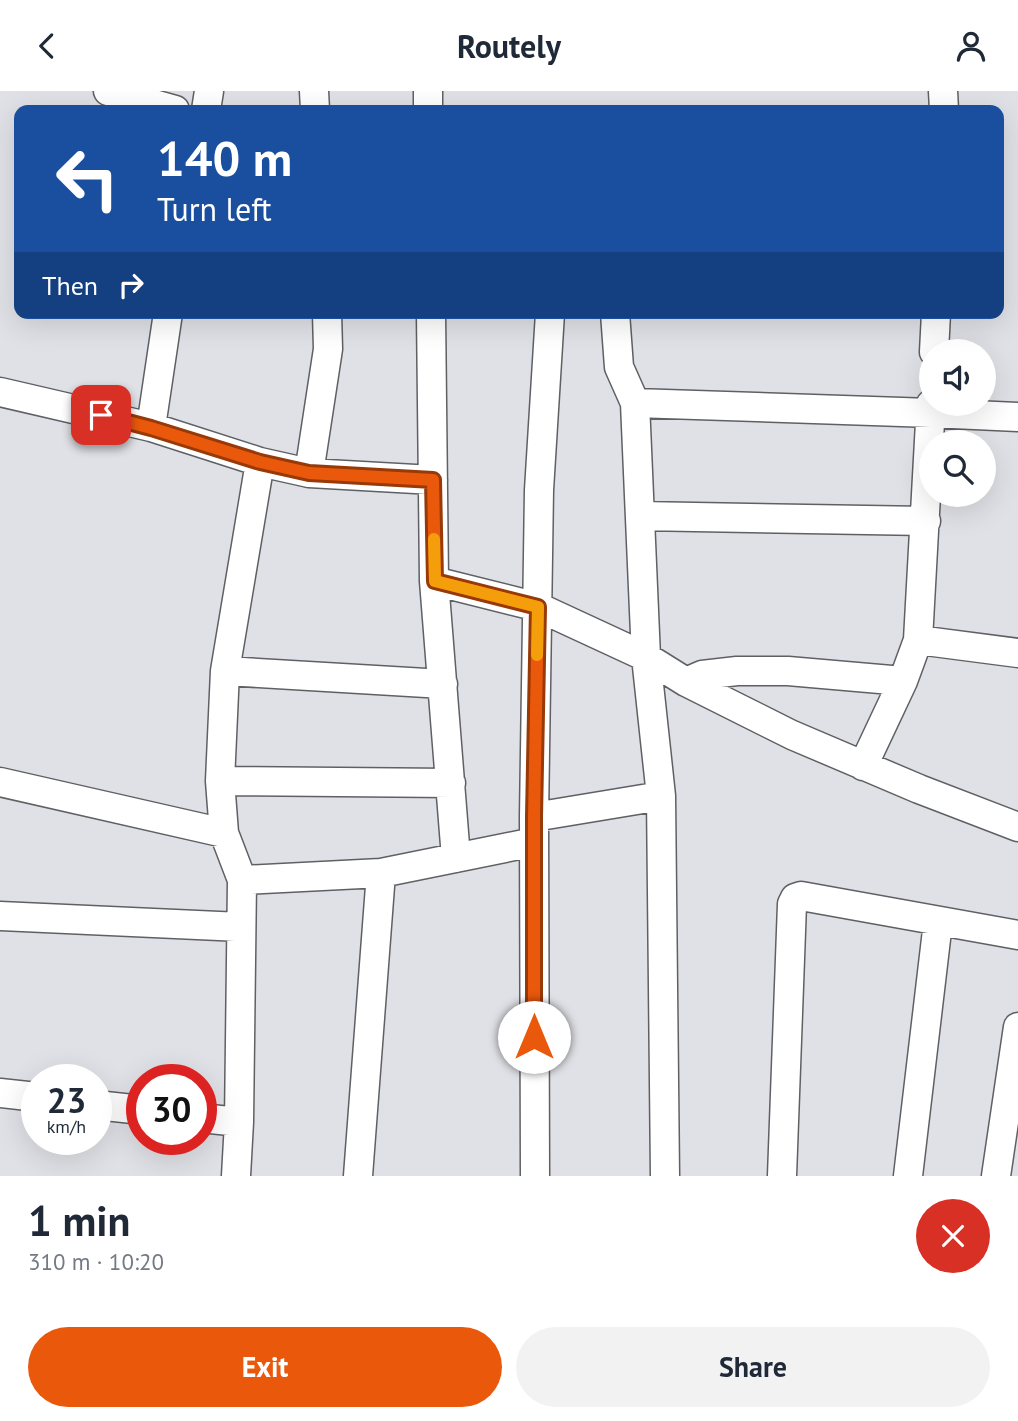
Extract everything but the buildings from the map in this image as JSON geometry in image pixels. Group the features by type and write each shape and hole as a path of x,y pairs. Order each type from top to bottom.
{"street":[{"path":"108,91 157,105"},
{"path":"151,428 167,319"},
{"path":"309,473 328,349 327,319"},
{"path":"431,319 435,581 456,858"},
{"path":"535,1176 534,829 540,489 550,319"},
{"path":"615,319 619,367 635,403 646,657 662,796 665,1176"},
{"path":"935,339 936,319"},
{"path":"0,391 151,428 260,462 309,473 433,480"},
{"path":"635,403 919,409"},
{"path":"996,415 1018,417"},
{"path":"863,766 903,681 918,640 931,416"},
{"path":"236,1176 242,880 224,833 220,781 226,671 260,462"},
{"path":"640,516 926,521"},
{"path":"435,581 538,607 646,657 686,682 792,735 1018,827"},
{"path":"918,640 1018,653"},
{"path":"226,671 443,684"},
{"path":"686,682 702,675 737,671 788,671 903,681"},
{"path":"220,781 451,783"},
{"path":"0,782 224,833"},
{"path":"242,880 381,873 456,858 534,829 662,796"},
{"path":"358,1176 381,873"},
{"path":"782,1176 792,904 795,898 800,896 1018,935"},
{"path":"0,916 240,927"},
{"path":"908,1176 939,922"},
{"path":"996,1176 1018,1027"},
{"path":"0,1093 21,1095"},
{"path":"217,1120 239,1122"}],"slow traffic":[{"path":"434,539 435,581 538,607 537,655"}],"route":[{"path":"101,415 260,462 309,473 433,480 435,581 538,607 534,1037"}]}
